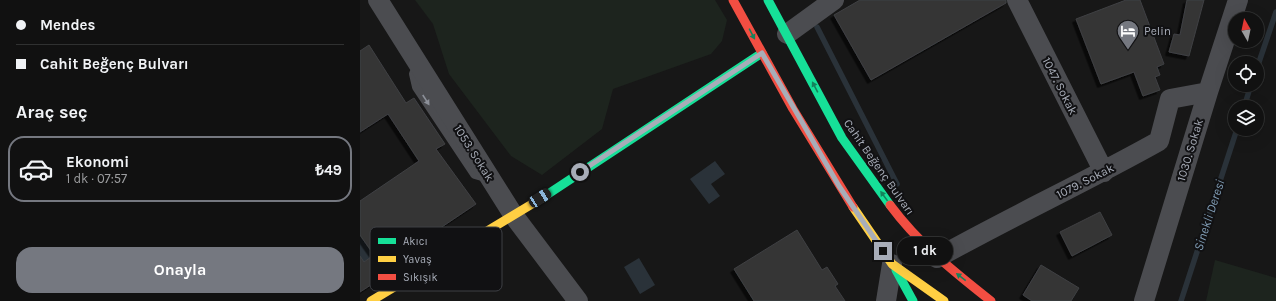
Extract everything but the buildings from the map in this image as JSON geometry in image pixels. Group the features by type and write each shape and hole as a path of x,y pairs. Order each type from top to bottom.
{"main road":[{"path":"733,0 839,186 894,260 913,301"},
{"name":"Cahit Beğenç Bulvarı","path":"768,0 842,138 905,232 991,301"},
{"path":"495,227 762,53"},
{"path":"894,260 944,301"},
{"path":"370,301 387,291"}],"street":[{"name":"1053. Sokak","path":"378,0 514,216 578,301"},
{"name":"1047. Sokak","path":"1017,0 1104,172"},
{"name":"1030. Sokak","path":"1144,301 1208,92 1238,0"},
{"path":"787,34 829,1"},
{"name":"1079. Sokak","path":"937,258 987,230 1104,172 1159,141 1170,99 1208,92"},
{"path":"886,301 894,260"}],"shaded area":[{"path":"415,0 715,0 727,20 722,41 711,54 613,89 602,129 542,175 511,156 449,74 433,24"},
{"path":"715,161 725,174 711,184 720,196 709,204 690,179"},
{"path":"360,235 370,250 370,258 360,264"},
{"path":"639,258 655,285 640,294 624,267"},
{"path":"1215,260 1276,278 1276,301 1206,301"}],"waterway":[{"name":"Sinekli Deresi","path":"1261,56 1276,12"},
{"path":"817,27 897,184"},
{"name":"Sinekli Deresi","path":"1246,100 1249,92"},
{"name":"Sinekli Deresi","path":"1181,301 1235,136"}],"traffic: fast":[{"path":"768,0 842,138 890,205"},
{"path":"542,198 762,53"},
{"path":"896,270 913,301"}],"traffic: slow":[{"path":"494,227 542,198"},
{"path":"853,207 892,264 944,301"},
{"path":"371,301 388,291"}],"traffic: jam":[{"path":"733,0 793,109 853,207"},
{"path":"890,205 925,245 950,268 991,301"}],"place":[{"name":"Pelin","path":"1128,50"}],"route":[{"path":"580,172 762,53 793,109 839,186 883,251"}]}
